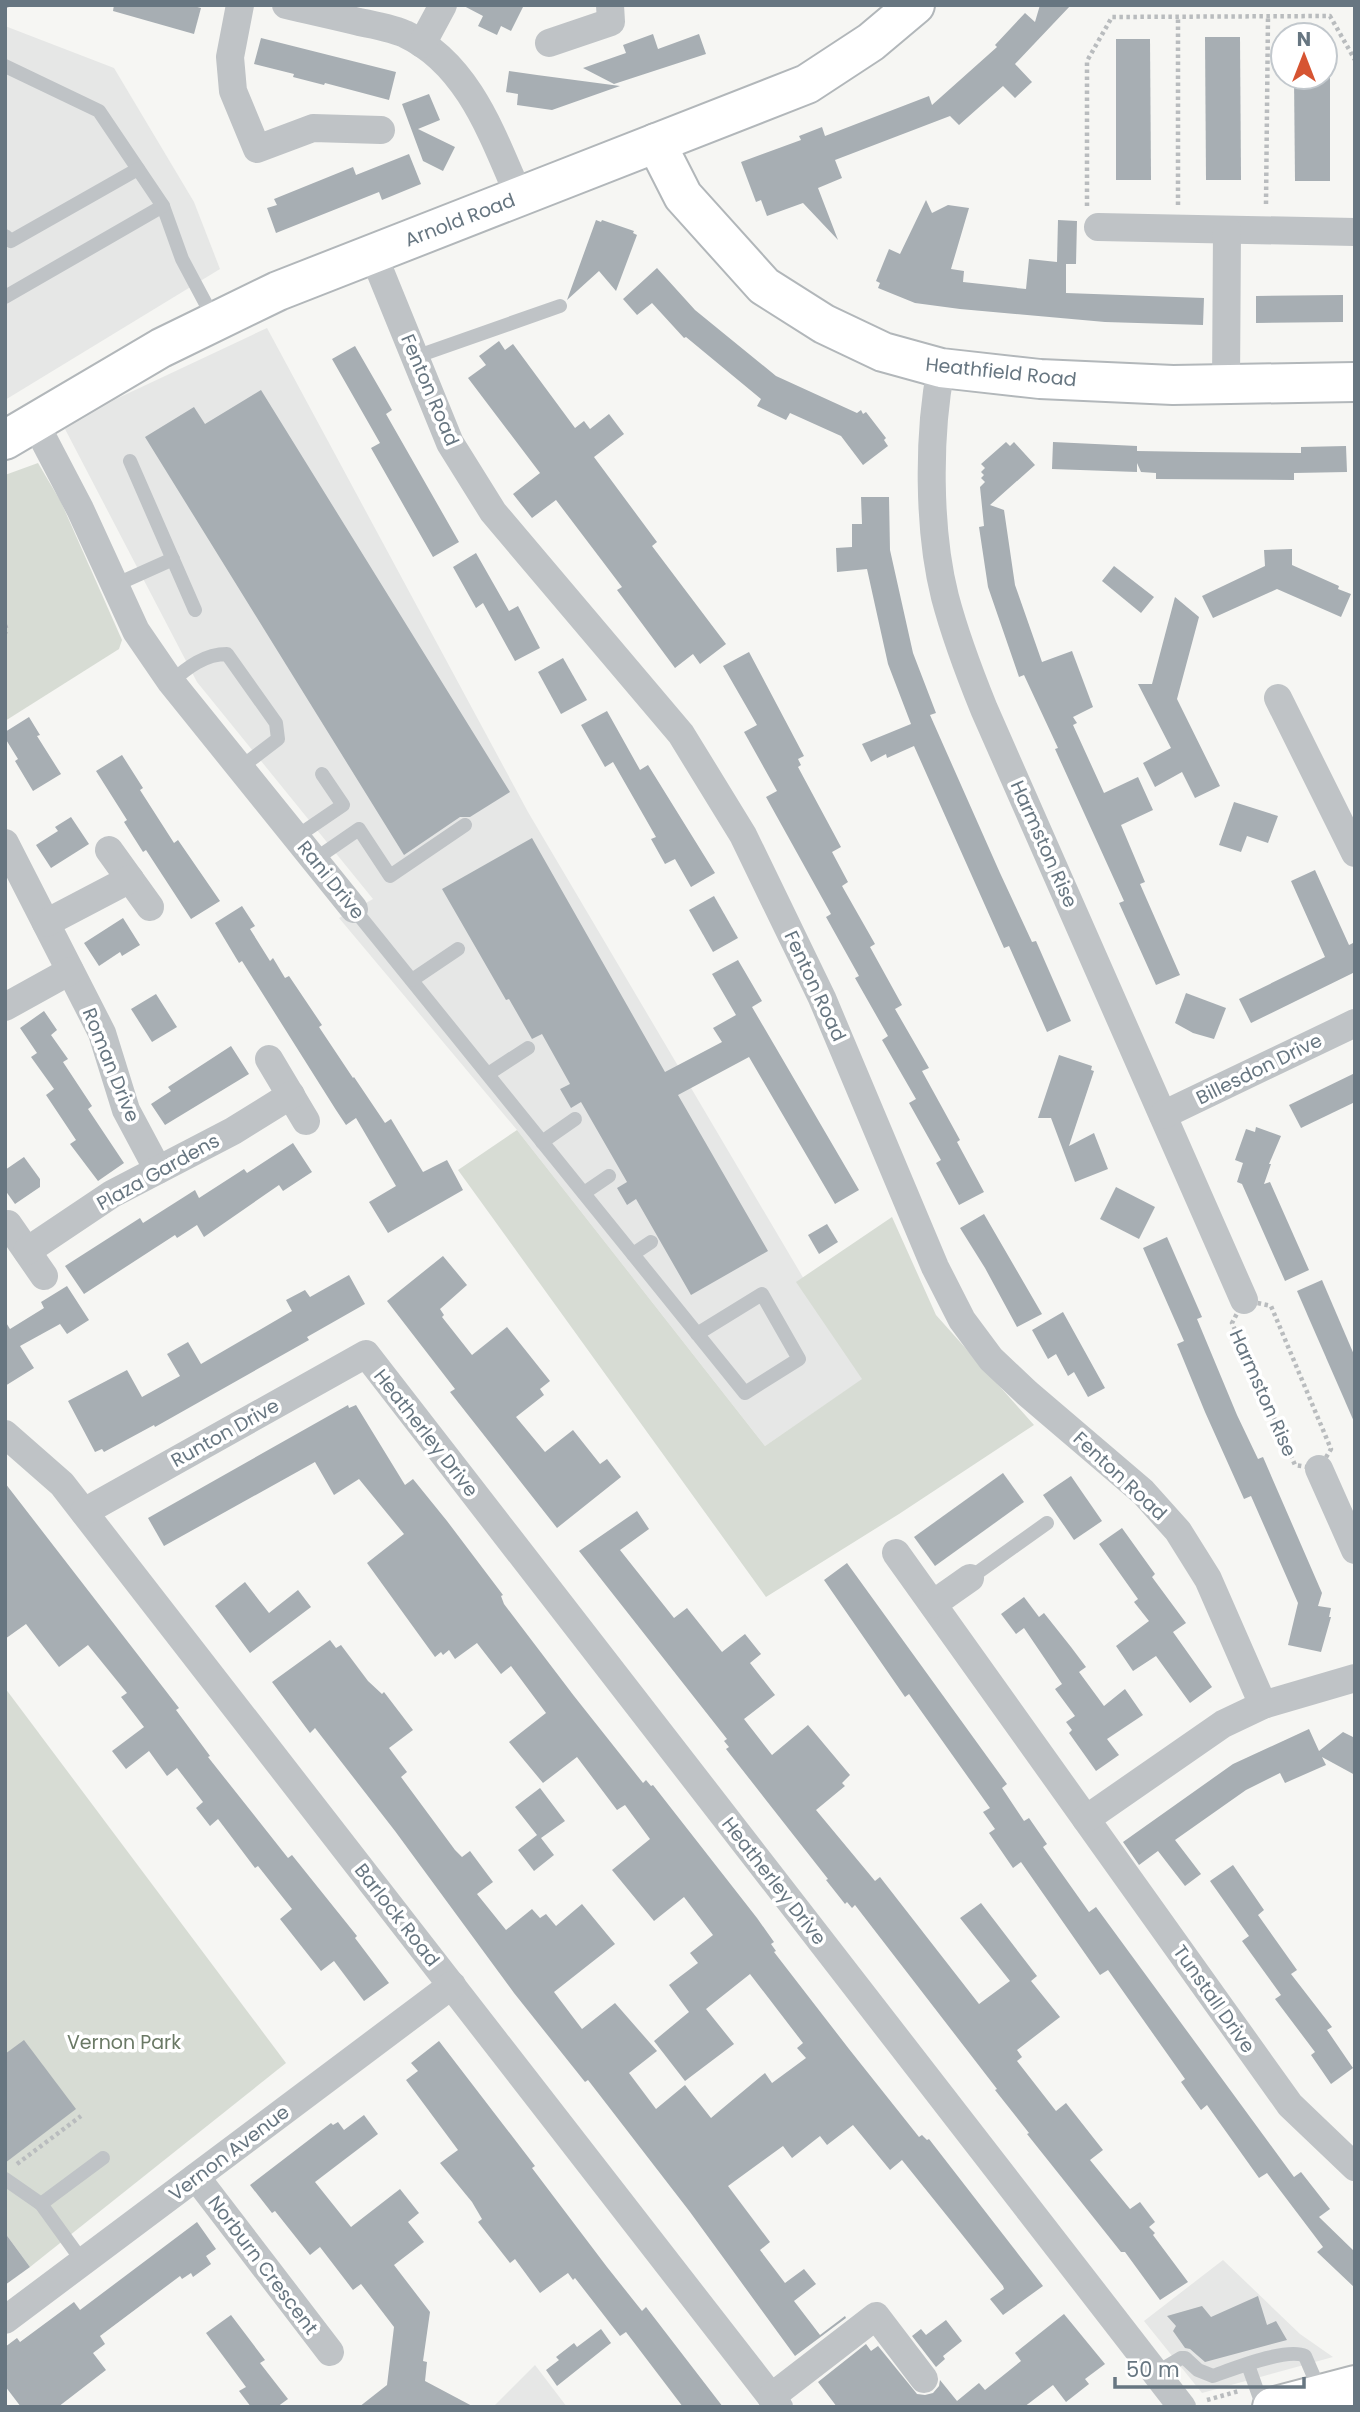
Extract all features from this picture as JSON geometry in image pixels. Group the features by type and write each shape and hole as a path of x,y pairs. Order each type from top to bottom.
{"main road":[{"name":"Arnold Road","path":"20,432 160,348 278,291 807,84 871,42 915,5"},
{"name":"Heathfield Road","path":"656,143 683,196 724,245 764,286 824,324 883,352 941,368 1040,379 1226,385 1355,382"},
{"path":"1272,2407 1338,2390"}],"street":[{"path":"240,5 230,57 233,91 257,149 313,128 381,130"},
{"path":"286,5 388,28 422,44 455,72 482,114 519,196"},
{"path":"422,44 443,5"},
{"path":"549,43 611,22 610,5"},
{"path":"1098,228 1355,232"},
{"path":"1226,385 1227,230"},
{"name":"Fenton Road","path":"373,254 450,443 494,512 681,734 743,835 822,998 935,1267 962,1320 991,1359 1143,1492 1178,1531 1208,1579 1263,1705"},
{"name":"Harmston Rise","path":"941,368 934,413 933,488 936,542 944,595 958,642 984,709 1244,1300"},
{"name":"Rani Drive","path":"20,432 80,509 136,631 171,682 354,909"},
{"path":"1278,698 1355,853"},
{"name":"Roman Drive","path":"5,843 102,1033 126,1110 158,1170"},
{"path":"109,850 150,907"},
{"path":"46,923 130,879"},
{"path":"5,1007 70,971"},
{"name":"Billesdon Drive","path":"1163,1115 1355,1023"},
{"path":"269,1059 306,1121"},
{"name":"Plaza Gardens","path":"27,1251 112,1194 233,1131 291,1096"},
{"path":"8,1224 44,1276"},
{"name":"Runton Drive","path":"84,1512 366,1354"},
{"name":"Heatherley Drive","path":"366,1354 1182,2407"},
{"name":"Barlock Road","path":"5,1434 62,1484 775,2402"},
{"name":"Harmston Rise","path":"1319,1469 1355,1550"},
{"name":"Tunstall Drive","path":"896,1553 954,1634 1001,1682 1086,1819 1290,2105 1355,2167"},
{"path":"933,1604 970,1578"},
{"path":"1086,1819 1223,1724 1263,1705 1355,1678"},
{"name":"Vernon Avenue","path":"5,2320 452,1985"},
{"name":"Norburn Crescent","path":"196,2177 330,2352"},
{"path":"775,2402 876,2316 924,2379"}],"lane":[{"path":"5,66 99,111 163,206 182,259 216,322"},
{"path":"5,236 11,240 138,169"},
{"path":"5,297 163,206"},
{"path":"415,357 561,306"},
{"path":"130,461 195,610"},
{"path":"115,584 173,559"},
{"path":"171,682 188,667 214,654 227,654 276,723 278,739 240,768"},
{"path":"296,837 343,805 322,774"},
{"path":"314,860 359,829 390,876 465,825"},
{"name":"Rani Drive","path":"354,909 674,1306 745,1393 799,1359 762,1293 697,1334"},
{"path":"411,980 458,949"},
{"path":"488,1074 528,1048"},
{"path":"542,1142 575,1119"},
{"path":"584,1194 609,1176"},
{"path":"633,1254 651,1242"},
{"path":"970,1578 1047,1523"},
{"path":"41,2204 103,2158"},
{"path":"5,2179 41,2204 83,2262"},
{"path":"1156,2372 1185,2358 1198,2370 1213,2375 1299,2353 1338,2390"},
{"path":"1248,2365 1263,2407"}],"path":[{"path":"1178,16 1178,229"},
{"path":"1266,230 1268,16"},
{"path":"1098,228 1087,206 1087,61 1112,17 1330,16 1355,60"},
{"path":"5,625 5,633"},
{"name":"Harmston Rise","path":"1244,1300 1271,1306 1331,1449 1319,1469 1295,1465 1258,1382 1232,1322 1244,1300"},
{"path":"16,2165 81,2116"}],"shaded area":[{"path":"5,26 114,68 194,202 220,269 5,400"},
{"path":"267,328 528,812 863,1379 765,1446 517,1130 339,918 373,899 197,682 65,429 116,399"},
{"path":"1223,2260 1300,2334 1333,2357 1202,2393 1144,2321"},
{"path":"535,2365 567,2407 493,2407"}],"green space":[{"path":"38,463 61,502 122,640 119,649 5,721 5,475"},
{"path":"517,1130 765,1446 862,1379 796,1282 892,1217 936,1315 1034,1425 766,1597 458,1170"},
{"name":"Vernon Park","path":"5,1688 286,2063 30,2267 5,2233"}],"building":[{"path":"114,5 190,5 201,8 194,34 113,11"},
{"path":"462,5 524,5 511,31 501,26 497,35 478,26 483,16"},
{"path":"1040,5 1071,5 1015,64 1032,82 1015,98 1003,86 959,125 950,116 835,160 842,178 818,188 838,240 803,203 767,216 761,200 756,202 741,162 801,140 799,136 822,127 825,136 929,96 932,105 997,47 995,45 1025,13 1035,22"},
{"path":"653,34 658,49 699,34 706,54 614,84 583,68 626,53 623,45"},
{"path":"1205,37 1240,37 1241,180 1206,180"},
{"path":"261,38 396,72 389,100 293,77 294,74 254,64"},
{"path":"1116,39 1150,39 1151,180 1116,180"},
{"path":"509,71 620,86 552,110 517,105 518,94 506,92"},
{"path":"1294,91 1330,91 1330,181 1295,181"},
{"path":"429,94 440,120 418,129 455,147 443,171 423,161 402,104"},
{"path":"409,154 421,184 382,200 379,192 276,233 267,208 277,205 274,199 353,167 356,175"},
{"path":"926,200 932,213 948,205 969,208 951,269 964,271 963,282 1026,289 1029,259 1057,262 1058,220 1077,221 1076,264 1066,264 1066,293 1204,298 1203,325 1105,322 960,309 915,303 878,288 880,283 876,281 889,249 900,254"},
{"path":"596,220 634,231 637,235 616,291 599,271 567,300"},
{"path":"657,268 695,310 776,376 857,413 861,410 863,414 866,412 886,438 884,440 888,446 863,465 841,436 790,413 786,420 757,406 761,399 684,338 652,303 637,315 623,299"},
{"path":"1343,295 1343,322 1256,323 1256,296"},
{"path":"499,341 505,350 513,344 575,428 584,421 590,429 609,414 624,434 594,457 657,542 652,546 726,644 700,664 693,654 675,668 617,590 622,587 556,500 532,518 513,494 540,473 468,378 486,365 479,356"},
{"path":"355,346 392,410 386,414 459,542 433,557 371,448 380,443 332,359"},
{"path":"261,390 510,792 470,817 460,817 404,855 145,437 194,407 205,424"},
{"path":"1006,442 1010,446 1014,442 1035,465 990,505 1004,510 1015,585 1042,662 1072,651 1093,707 1073,717 1077,723 1073,725 1104,793 1138,777 1153,810 1121,825 1145,882 1140,884 1180,975 1156,985 1119,903 1124,901 1055,749 1058,748 1024,675 1019,677 988,587 979,527 984,526 980,487 985,482 981,478 984,475 981,472 985,468 981,464"},
{"path":"1053,442 1137,446 1137,451 1199,452 1301,453 1301,447 1346,446 1347,472 1294,473 1294,480 1156,479 1156,473 1141,472 1137,463 1137,472 1052,469"},
{"path":"861,497 889,497 890,550 913,653 936,713 930,715 1000,873 1032,942 1036,941 1071,1021 1047,1032 1009,946 1004,948 914,746 887,758 886,754 871,762 862,744 911,724 888,664 867,569 837,572 836,548 852,547 852,524 862,524"},
{"path":"1292,549 1292,565 1351,594 1341,617 1277,589 1213,618 1202,596 1265,566 1264,550"},
{"path":"476,553 509,611 518,606 540,648 515,661 483,603 476,608 453,567"},
{"path":"1114,566 1154,597 1141,613 1102,581"},
{"path":"1175,597 1199,617 1177,699 1220,786 1195,798 1182,772 1155,787 1143,763 1171,748 1138,684 1152,684"},
{"path":"749,652 804,756 798,759 801,765 798,767 841,847 832,852 848,882 842,886 875,944 870,947 902,1005 895,1009 929,1068 922,1071 960,1140 957,1142 984,1192 959,1205 936,1163 941,1160 909,1103 916,1099 882,1040 888,1036 855,978 859,976 826,917 831,914 766,797 777,791 744,732 757,725 723,666"},
{"path":"563,658 587,700 561,714 538,672"},
{"path":"607,711 640,770 648,765 715,873 691,887 675,859 665,864 651,839 656,837 613,762 605,767 581,725"},
{"path":"29,717 40,735 37,736 61,774 33,791 5,738 5,732"},
{"path":"122,755 143,788 140,790 174,843 178,840 220,901 191,919 146,850 143,852 124,822 127,820 96,771"},
{"path":"1234,802 1278,816 1268,843 1247,836 1241,852 1219,845"},
{"path":"71,817 89,844 51,868 36,845 58,831 55,827"},
{"path":"532,838 665,1072 722,1042 713,1028 736,1015 712,974 738,960 762,1001 752,1007 859,1190 835,1204 749,1057 678,1095 768,1251 691,1295 636,1199 627,1205 617,1188 627,1182 581,1102 571,1108 560,1089 570,1084 542,1034 532,1039 509,999 506,1000 442,889"},
{"path":"1315,870 1349,945 1355,942 1355,972 1251,1023 1239,999 1325,957 1291,881"},
{"path":"714,896 738,938 713,952 689,910"},
{"path":"242,906 255,926 250,929 270,961 273,958 285,978 289,976 353,1078 385,1123 391,1119 423,1172 447,1160 463,1190 388,1233 369,1202 396,1186 356,1118 346,1125 215,923"},
{"path":"123,918 140,945 122,956 120,952 99,966 84,943"},
{"path":"1186,993 1226,1008 1214,1039 1193,1033 1175,1023"},
{"path":"156,994 177,1027 152,1042 131,1009"},
{"path":"44,1011 57,1030 51,1035 68,1059 63,1062 92,1106 88,1109 124,1163 98,1181 70,1144 76,1140 46,1095 54,1089 31,1057 37,1053 20,1028"},
{"path":"231,1046 249,1074 165,1125 151,1104 171,1091 168,1087"},
{"path":"1059,1055 1092,1066 1091,1070 1094,1071 1069,1146 1094,1133 1108,1169 1075,1182 1051,1118 1038,1118"},
{"path":"1355,1073 1355,1102 1301,1128 1289,1105"},
{"path":"1256,1127 1281,1136 1264,1184 1270,1182 1309,1270 1285,1281 1242,1184 1237,1182 1243,1163 1235,1160 1246,1129 1255,1132"},
{"path":"293,1143 312,1172 283,1191 279,1185 204,1237 197,1225 177,1238 175,1235 84,1294 65,1266 140,1218 143,1223 195,1190 199,1198 244,1169 247,1173"},
{"path":"24,1157 40,1179 40,1187 15,1204 5,1190 5,1170"},
{"path":"1116,1187 1155,1207 1139,1239 1100,1219"},
{"path":"984,1214 1042,1314 1017,1327 960,1228"},
{"path":"827,1224 838,1242 819,1254 808,1235"},
{"path":"1167,1237 1202,1317 1197,1319 1237,1415 1258,1459 1263,1457 1322,1593 1318,1606 1331,1608 1321,1652 1288,1645 1298,1603 1251,1496 1244,1499 1205,1412 1177,1344 1184,1341 1143,1248"},
{"path":"443,1256 467,1285 440,1309 444,1315 442,1317 472,1355 507,1327 550,1381 540,1389 544,1395 516,1417 545,1452 573,1430 600,1464 607,1459 621,1477 557,1528 450,1392 455,1389 387,1301"},
{"path":"349,1275 365,1304 307,1337 309,1340 155,1427 154,1425 104,1452 102,1449 95,1452 68,1401 127,1370 142,1397 180,1376 167,1354 188,1342 201,1364 292,1311 286,1300 305,1290 310,1297"},
{"path":"1322,1280 1355,1357 1355,1424 1297,1291"},
{"path":"67,1286 89,1320 67,1334 60,1324 20,1346 34,1368 5,1386 5,1321 10,1329 44,1308 41,1302"},
{"path":"1063,1312 1105,1388 1088,1397 1074,1372 1068,1376 1056,1354 1048,1359 1032,1330"},
{"path":"348,1405 349,1408 356,1405 405,1485 413,1479 447,1521 503,1595 504,1604 574,1696 643,1783 646,1780 653,1785 757,1918 774,1942 771,1944 776,1951 774,1952 849,2049 919,2137 922,2135 929,2139 1043,2286 1003,2315 990,2299 1004,2289 1003,2286 902,2160 890,2170 853,2125 827,2145 820,2136 792,2158 783,2146 728,2186 770,2242 760,2250 785,2283 804,2269 816,2284 794,2301 820,2335 845,2316 846,2318 795,2356 690,2212 588,2080 585,2082 514,1993 395,1831 315,1728 310,1733 272,1682 330,1640 336,1648 341,1645 368,1681 382,1694 384,1692 413,1730 389,1748 407,1772 401,1777 455,1850 462,1857 470,1851 493,1882 477,1894 506,1930 532,1909 540,1918 546,1914 556,1926 582,1904 615,1944 554,1992 582,2029 615,2003 657,2051 629,2073 656,2109 685,2085 711,2118 765,2073 772,2083 806,2058 797,2048 803,2043 750,1974 706,2009 734,2044 685,2081 654,2041 689,2012 669,1985 698,1963 690,1953 713,1935 684,1897 654,1921 612,1870 650,1839 625,1805 617,1810 577,1757 543,1783 509,1742 546,1713 511,1666 501,1674 477,1643 455,1659 449,1650 435,1657 367,1563 404,1534 359,1479 334,1495 315,1462 164,1546 148,1518"},
{"path":"1003,1473 1024,1502 935,1566 914,1537"},
{"path":"1071,1476 1102,1521 1074,1540 1043,1495"},
{"path":"5,1483 179,1708 176,1710 210,1756 208,1757 288,1858 292,1855 357,1936 355,1938 389,1983 364,2001 334,1961 321,1971 280,1919 292,1909 258,1866 255,1868 218,1819 210,1826 196,1808 203,1802 177,1768 167,1776 149,1751 126,1769 112,1751 144,1727 121,1697 127,1693 88,1645 59,1667 26,1624 5,1639"},
{"path":"637,1511 649,1529 620,1550 674,1618 687,1608 722,1652 745,1634 761,1654 750,1663 775,1695 744,1719 772,1755 808,1725 850,1775 842,1783 845,1786 816,1810 875,1881 880,1877 979,2004 1010,1981 960,1918 981,1903 1037,1976 1031,1981 1060,2017 1017,2050 1022,2057 1017,2061 1056,2111 1066,2103 1103,2150 1090,2160 1130,2209 1140,2202 1155,2222 1149,2227 1155,2233 1153,2235 1188,2282 1160,2300 1125,2252 1121,2252 1027,2134 1029,2133 995,2090 997,2089 855,1905 852,1908 847,1902 845,1904 826,1880 828,1879 726,1749 729,1747 724,1741 727,1739 579,1551"},
{"path":"1122,1528 1155,1574 1152,1577 1186,1623 1173,1632 1212,1687 1190,1703 1156,1656 1133,1671 1116,1646 1149,1621 1134,1602 1138,1599 1099,1544"},
{"path":"847,1563 1007,1784 1002,1788 1024,1821 1029,1818 1047,1844 1043,1847 1089,1912 1096,1907 1294,2177 1301,2172 1330,2209 1319,2217 1355,2252 1355,2288 1317,2252 1323,2247 1267,2173 1259,2178 1207,2105 1201,2110 1181,2082 1185,2079 1108,1970 1100,1975 1021,1862 1013,1868 989,1833 995,1829 983,1812 990,1808 909,1694 905,1697 824,1580"},
{"path":"245,1582 269,1613 298,1590 311,1607 250,1653 215,1606"},
{"path":"1024,1597 1039,1617 1044,1613 1086,1667 1079,1672 1104,1706 1125,1689 1143,1715 1107,1739 1119,1755 1096,1771 1069,1733 1072,1730 1066,1722 1075,1716 1055,1689 1062,1684 1024,1628 1016,1634 1001,1614"},
{"path":"1309,1729 1319,1751 1343,1732 1355,1738 1355,1775 1322,1757 1326,1765 1285,1783 1280,1773 1246,1790 1175,1840 1201,1874 1185,1886 1158,1851 1139,1865 1123,1842 1233,1764"},
{"path":"540,1788 565,1821 541,1838 554,1855 534,1871 518,1850 537,1835 515,1807"},
{"path":"1233,1865 1264,1910 1258,1915 1297,1970 1291,1974 1332,2027 1327,2030 1353,2068 1331,2084 1311,2055 1315,2052 1275,1999 1281,1995 1242,1941 1249,1936 1210,1881"},
{"path":"24,2040 76,2109 5,2163 5,2054"},
{"path":"439,2041 535,2166 532,2168 607,2267 642,2311 646,2307 723,2407 683,2407 626,2332 620,2336 575,2278 573,2280 568,2273 540,2293 515,2259 510,2263 478,2222 482,2219 472,2202 440,2163 458,2150 406,2080 418,2071 411,2063"},
{"path":"364,2115 378,2134 315,2182 351,2227 400,2189 419,2213 408,2222 424,2242 394,2265 430,2312 423,2361 427,2362 425,2381 474,2407 359,2407 387,2385 394,2327 361,2284 353,2290 320,2247 310,2255 250,2185 331,2123 333,2125 338,2122 344,2130"},
{"path":"197,2222 216,2249 206,2256 211,2264 193,2277 191,2273 182,2279 180,2276 100,2336 105,2344 93,2353 106,2370 58,2407 21,2407 5,2386 5,2347 17,2338 20,2342 74,2302 80,2310"},
{"path":"5,2233 30,2267 5,2285"},
{"path":"1258,2296 1267,2325 1276,2321 1287,2340 1205,2362 1185,2348 1173,2331 1176,2326 1167,2316 1202,2306 1211,2317"},
{"path":"1064,2314 1105,2364 1085,2379 1089,2384 1066,2402 1053,2385 1024,2407 837,2407 818,2382 866,2344 871,2351 878,2346 917,2394 933,2393 940,2380 957,2401 979,2383 985,2390 1021,2361 1015,2353"},
{"path":"231,2315 265,2360 260,2363 288,2399 277,2407 251,2407 239,2391 246,2387 206,2333"},
{"path":"946,2320 962,2341 943,2356 945,2359 936,2367 912,2336 921,2329 926,2335"},
{"path":"601,2329 611,2343 557,2386 546,2370 559,2360 556,2357 574,2343 577,2347"}]}
